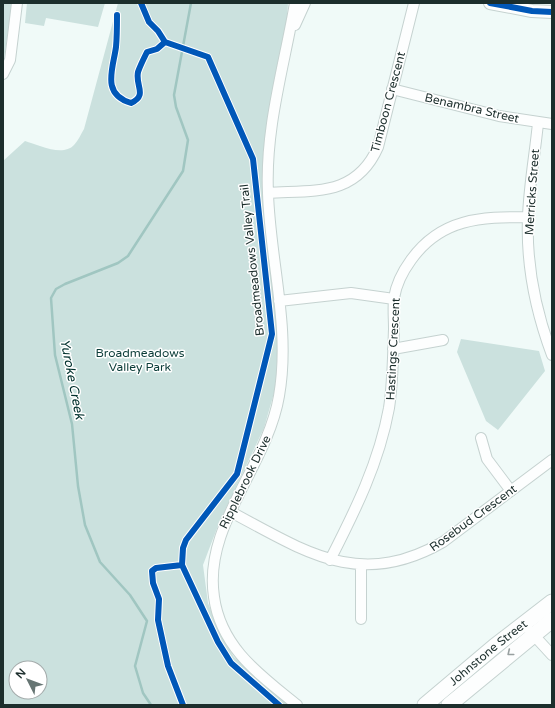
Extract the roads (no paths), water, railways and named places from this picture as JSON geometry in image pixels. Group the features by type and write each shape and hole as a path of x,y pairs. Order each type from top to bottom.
{"main road":[{"name":"Johnstone Street","path":"425,705 552,602"},
{"name":"Johnstone Street","path":"449,705 552,620"}],"street":[{"path":"3,74 10,60 17,3"},
{"name":"Ripplebrook Drive","path":"295,3 290,38 275,96 271,124 268,193 284,356 278,402 264,448 217,542 212,584 218,613 228,638 246,663 297,705"},
{"name":"Ripplebrook Drive","path":"290,38 305,3"},
{"name":"Timboon Crescent","path":"268,193 326,190 336,188 356,177 368,165 376,152 414,3"},
{"path":"490,3 532,11 552,12"},
{"name":"Benambra Street","path":"392,89 499,116 552,124"},
{"name":"Merricks Street","path":"538,123 528,217 530,260 534,291 552,355"},
{"name":"Hastings Crescent","path":"330,560 367,483 377,456 389,406 393,349 394,299 398,283 406,268 427,242 438,234 464,222 480,219 528,217"},
{"path":"279,301 351,293 394,299"},
{"path":"393,349 443,340"},
{"path":"481,438 487,459 511,491"},
{"name":"Rosebud Crescent","path":"231,512 310,552 330,560 361,565 396,561 424,553 443,542 552,460"},
{"path":"361,565 361,619"},
{"path":"523,624 552,655"}],"waterway":[{"name":"Yuroke Creek","path":"151,705 143,693 135,666 147,621 130,595 100,562 85,525 78,486 72,424 55,355 51,298 56,289 65,284 118,263 128,256 183,171 188,140 176,107 174,95 191,3"}],"park label":[{"name":"Broadmeadows Valley Park","path":"140,360"}]}
